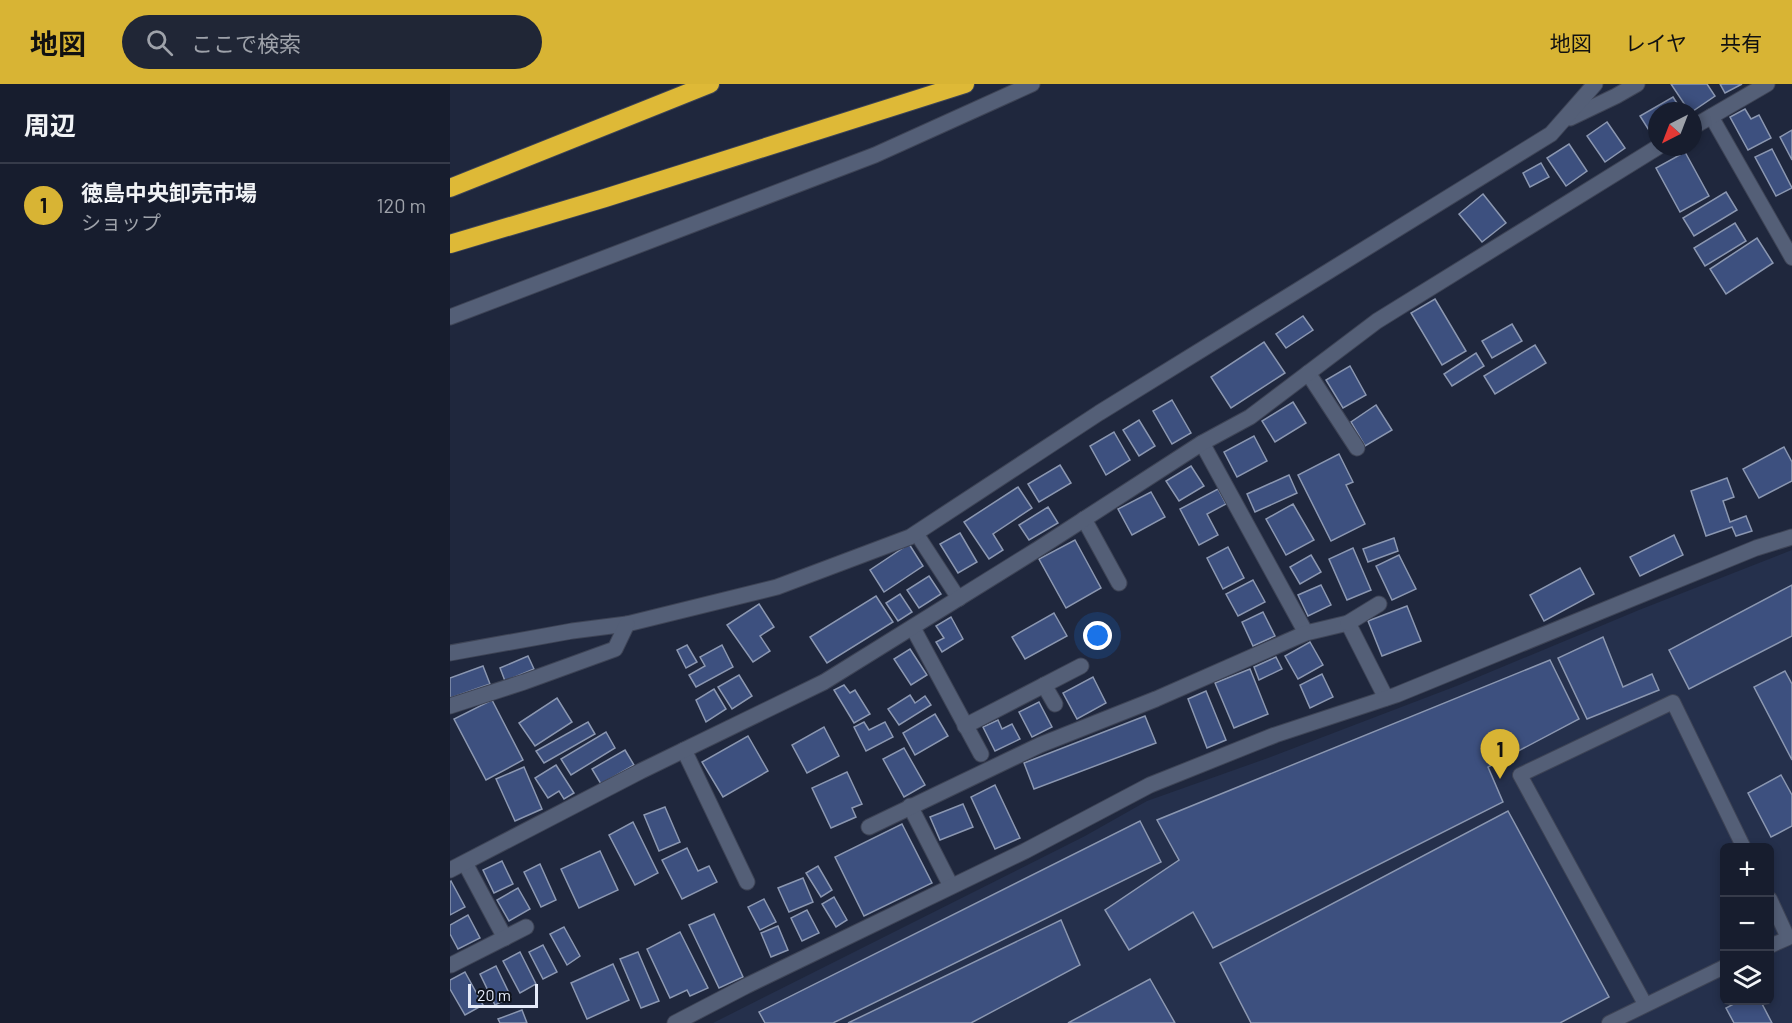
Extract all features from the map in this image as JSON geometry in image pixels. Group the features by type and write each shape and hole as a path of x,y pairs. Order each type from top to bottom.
{"highway":[{"path":"450,188 710,84"},
{"path":"450,244 605,198 965,84"}],"street":[{"path":"450,317 874,155 1032,84"},
{"path":"450,653 572,631 627,624 777,587 916,533 1100,413 1551,134 1596,84"},
{"path":"1563,121 1637,84"},
{"path":"1702,122 1767,84"},
{"path":"450,870 684,750 824,682 959,599 1202,443 1250,417 1377,321 1648,153"},
{"path":"1308,373 1357,448"},
{"path":"1202,443 1306,633"},
{"path":"1084,519 1119,584"},
{"path":"675,1023 746,986 1025,851 1150,785 1275,735 1386,698 1574,624 1756,548 1792,537"},
{"path":"869,826 1040,745 1156,699 1306,633 1348,623 1379,604"},
{"path":"1348,623 1386,698"},
{"path":"450,706 615,649 627,624"},
{"path":"913,628 981,754"},
{"path":"965,726 1081,666"},
{"path":"1044,685 1055,704"},
{"path":"684,750 747,882"},
{"path":"910,806 951,886"},
{"path":"465,863 505,938"},
{"path":"451,965 526,927"}],"lane":[{"path":"1711,116 1792,258"},
{"path":"916,533 959,599"},
{"path":"1645,1004 1520,775 1673,702 1742,843"},
{"path":"1774,908 1788,938 1774,944"},
{"path":"1609,1023 1720,969"}],"shaded area":[{"path":"1792,550 1792,1023 713,1023 1085,836 1147,801 1268,758 1459,685 1639,610"}],"building":[{"path":"1671,84 1707,84 1715,96 1702,105 1702,102 1683,102"},
{"path":"1720,84 1742,84 1725,93"},
{"path":"1673,97 1676,102 1664,102"},
{"path":"1745,109 1751,119 1759,115 1771,138 1748,150 1730,117"},
{"path":"1648,111 1648,129 1640,116"},
{"path":"1607,122 1625,148 1605,162 1587,136"},
{"path":"1792,130 1792,160 1780,137"},
{"path":"1569,144 1587,171 1566,186 1547,158"},
{"path":"1772,149 1792,188 1776,196 1755,157"},
{"path":"1678,156 1687,156 1709,196 1680,212 1656,168"},
{"path":"1541,163 1549,177 1530,187 1523,173"},
{"path":"1726,192 1737,210 1694,236 1683,218"},
{"path":"1483,194 1506,223 1482,242 1459,214"},
{"path":"1735,223 1746,241 1705,266 1694,248"},
{"path":"1757,238 1773,263 1726,294 1710,269"},
{"path":"1435,299 1466,351 1442,365 1411,313"},
{"path":"1303,316 1313,330 1286,348 1276,334"},
{"path":"1512,324 1522,341 1492,358 1482,341"},
{"path":"1264,342 1285,373 1231,408 1211,377"},
{"path":"1535,345 1546,363 1495,394 1484,376"},
{"path":"1476,353 1484,366 1452,386 1444,374"},
{"path":"1350,366 1366,395 1343,408 1326,380"},
{"path":"1172,400 1191,433 1172,444 1153,411"},
{"path":"1293,402 1306,423 1275,442 1262,421"},
{"path":"1376,405 1392,430 1365,446 1351,422"},
{"path":"1139,420 1155,446 1139,456 1123,430"},
{"path":"1114,432 1130,460 1106,475 1090,446"},
{"path":"1254,436 1267,461 1237,477 1224,452"},
{"path":"1784,447 1792,462 1792,481 1759,498 1743,469"},
{"path":"1339,454 1353,482 1346,485 1365,524 1331,541 1298,475"},
{"path":"1060,465 1071,483 1039,502 1028,484"},
{"path":"1191,466 1204,486 1179,501 1166,481"},
{"path":"1289,475 1297,493 1255,512 1247,494"},
{"path":"1727,478 1734,497 1723,501 1730,522 1746,516 1752,531 1736,536 1732,527 1706,536 1691,491"},
{"path":"1018,487 1032,508 993,534 1003,550 989,559 964,522"},
{"path":"1218,489 1226,504 1207,514 1218,535 1199,545 1180,509"},
{"path":"1151,492 1165,517 1132,535 1118,509"},
{"path":"1293,504 1314,540 1286,555 1266,519"},
{"path":"1048,507 1058,523 1029,540 1019,525"},
{"path":"960,533 977,562 958,573 940,544"},
{"path":"1674,535 1683,555 1640,576 1630,557"},
{"path":"1394,538 1398,551 1368,562 1363,549"},
{"path":"1075,540 1101,588 1066,608 1039,559"},
{"path":"909,544 923,566 884,592 870,570"},
{"path":"1228,547 1244,578 1223,589 1207,558"},
{"path":"1353,548 1371,590 1347,600 1329,559"},
{"path":"1311,555 1321,572 1300,584 1290,567"},
{"path":"1399,555 1416,589 1392,600 1376,566"},
{"path":"1580,568 1594,594 1544,621 1530,595"},
{"path":"929,576 941,594 919,608 907,590"},
{"path":"1253,580 1265,602 1238,616 1226,594"},
{"path":"1321,585 1331,605 1308,616 1298,595"},
{"path":"1792,585 1792,636 1689,689 1669,650"},
{"path":"900,594 912,612 898,621 886,603"},
{"path":"876,596 893,622 827,663 810,637"},
{"path":"759,604 774,627 760,636 770,651 753,662 727,625"},
{"path":"1407,606 1421,641 1382,656 1368,621"},
{"path":"1263,612 1275,636 1253,646 1242,622"},
{"path":"1054,613 1067,636 1025,659 1012,637"},
{"path":"951,617 963,639 942,652 936,642 944,638 936,626"},
{"path":"1603,637 1623,687 1652,674 1659,690 1587,719 1558,658"},
{"path":"1310,642 1323,665 1298,679 1285,656"},
{"path":"687,645 697,662 686,668 677,650"},
{"path":"722,645 733,667 696,687 689,675 705,666 700,657"},
{"path":"910,649 927,675 911,685 894,659"},
{"path":"528,656 534,669 505,681 500,668"},
{"path":"1276,657 1282,669 1259,680 1254,667"},
{"path":"1550,660 1579,719 1488,767 1503,802 1213,948 1193,912 1129,950 1105,910 1179,860 1157,820"},
{"path":"483,666 490,684 450,698 450,678"},
{"path":"1250,669 1268,714 1234,728 1215,683"},
{"path":"1785,671 1792,684 1792,760 1754,687"},
{"path":"1322,674 1333,697 1310,708 1300,685"},
{"path":"739,675 752,696 732,709 718,687"},
{"path":"1093,677 1106,703 1077,719 1063,693"},
{"path":"844,685 850,693 855,690 870,714 854,723 834,690"},
{"path":"714,689 726,709 706,722 696,700"},
{"path":"1206,691 1226,740 1207,748 1188,699"},
{"path":"910,695 915,703 925,696 931,705 899,725 888,709"},
{"path":"557,698 572,722 535,746 519,723"},
{"path":"492,700 523,760 486,780 454,719"},
{"path":"1039,702 1052,727 1032,737 1019,712"},
{"path":"935,714 948,736 915,755 903,733"},
{"path":"1145,716 1156,743 1034,789 1024,763"},
{"path":"998,720 1002,729 1012,724 1020,739 995,751 983,727"},
{"path":"588,722 595,734 544,763 536,751"},
{"path":"864,722 869,730 885,722 893,737 866,751 854,727"},
{"path":"824,727 839,756 807,773 792,745"},
{"path":"606,732 615,748 571,775 561,759"},
{"path":"748,736 768,771 723,797 702,762"},
{"path":"904,748 925,785 904,797 883,759"},
{"path":"625,750 634,765 601,784 592,769"},
{"path":"556,765 574,793 564,799 559,791 548,798 535,778"},
{"path":"524,767 542,809 515,821 496,779"},
{"path":"847,772 862,804 852,808 856,817 831,828 812,788"},
{"path":"1781,775 1792,795 1792,826 1771,837 1748,793"},
{"path":"995,785 1020,838 995,849 971,797"},
{"path":"963,804 973,827 940,840 930,817"},
{"path":"665,807 680,842 659,851 644,815"},
{"path":"1508,811 1609,997 1560,1023 1251,1023 1220,963"},
{"path":"1140,821 1161,862 833,1023 765,1023 759,1012"},
{"path":"633,822 658,873 635,885 609,835"},
{"path":"902,824 932,883 864,916 835,857"},
{"path":"687,848 698,871 709,866 717,882 682,899 662,860"},
{"path":"600,851 618,890 579,908 561,869"},
{"path":"502,861 513,884 494,893 483,870"},
{"path":"540,864 556,900 541,907 524,872"},
{"path":"818,866 832,890 821,897 806,873"},
{"path":"803,878 813,902 789,912 778,888"},
{"path":"450,882 465,907 450,915"},
{"path":"518,888 530,909 509,921 497,900"},
{"path":"834,897 847,920 836,927 822,904"},
{"path":"764,899 776,922 760,930 748,907"},
{"path":"807,910 819,933 802,941 791,918"},
{"path":"714,914 743,977 719,988 689,925"},
{"path":"468,915 480,938 458,949 450,934 450,925"},
{"path":"1061,920 1080,965 971,1023 848,1023"},
{"path":"778,926 788,950 771,957 761,933"},
{"path":"564,927 580,956 567,965 550,934"},
{"path":"680,932 708,988 690,996 687,990 670,998 647,949"},
{"path":"543,945 557,972 543,979 529,952"},
{"path":"520,952 536,984 520,993 503,961"},
{"path":"638,952 659,1001 641,1008 620,959"},
{"path":"613,964 629,1000 587,1019 571,983"},
{"path":"496,966 511,997 495,1005 480,974"},
{"path":"465,972 483,1005 465,1015 450,989 450,980"},
{"path":"1150,979 1175,1023 1068,1023"},
{"path":"1732,1005 1763,1005 1772,1023 1734,1023 1726,1008"},
{"path":"522,1010 527,1023 500,1023 498,1019"}],"place":[{"name":"徳島中央卸売市場","path":"1500,779"}]}
